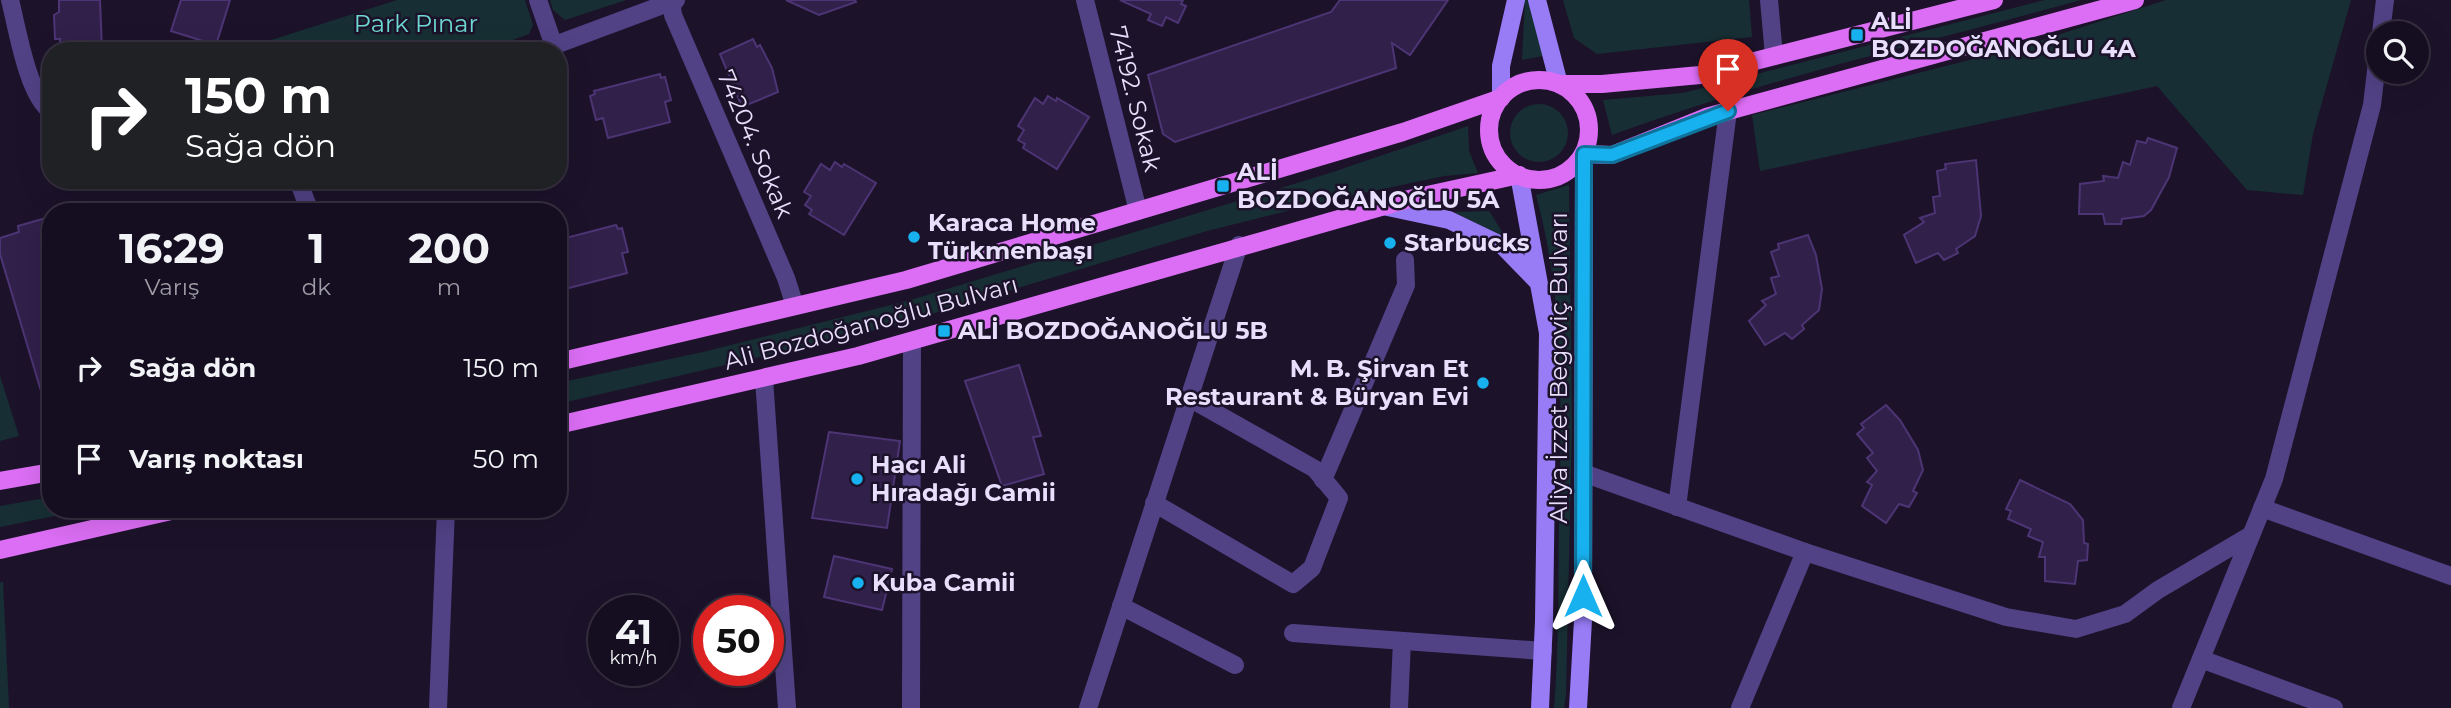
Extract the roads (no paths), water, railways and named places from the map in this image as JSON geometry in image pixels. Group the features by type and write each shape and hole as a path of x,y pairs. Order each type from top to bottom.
{"main road":[{"path":"1516,0 1502,66 1501,98 1489,128 1491,144 1498,159 1519,175 1542,181 1559,177 1573,167 1584,154 1589,137 1583,105 1573,93 1559,84 1537,0"},
{"path":"1501,98 1528,81 1602,84 1700,75 1994,0"},
{"path":"1584,154 1612,155 1728,111 2135,0"},
{"name":"Ali Bozdoğanoğlu Bulvarı","path":"567,360 906,280 1403,132 1501,98"},
{"name":"Aliya İzzet Begoviç Bulvarı","path":"1578,708 1583,620 1584,154"},
{"name":"Ali Bozdoğanoğlu Bulvarı","path":"567,423 764,379 912,341 1239,245 1383,206 1519,175"},
{"name":"Aliya İzzet Begoviç Bulvarı","path":"1519,175 1548,333 1543,651 1539,708"},
{"path":"1383,206 1449,220 1503,246 1538,282"},
{"path":"0,481 42,474"},
{"path":"0,550 140,518"}],"street":[{"path":"10,0 30,78 42,105"},
{"path":"538,0 546,42"},
{"name":"74192. Sokak","path":"1085,0 1139,211"},
{"path":"1769,0 1774,56"},
{"path":"2382,21 2385,0"},
{"path":"563,42 673,1"},
{"name":"74204. Sokak","path":"673,1 673,15 786,278 795,306"},
{"path":"2181,708 2274,479 2372,105 2374,84"},
{"path":"1677,508 1728,111"},
{"path":"1088,708 1239,245"},
{"path":"1324,480 1406,285 1405,260"},
{"path":"911,708 912,341"},
{"path":"764,379 787,708"},
{"path":"1154,503 1293,584 1312,568 1339,498 1315,469 1189,398"},
{"path":"1583,473 1805,552 2006,617 2076,629 2125,614 2158,590 2251,535"},
{"path":"2262,509 2451,576"},
{"path":"438,708 446,518"},
{"path":"1740,708 1805,552"},
{"path":"1121,606 1235,664"},
{"path":"1293,633 1543,651"},
{"path":"1399,708 1402,641"},
{"path":"2201,659 2334,708"}],"place":[{"name":"ALİ BOZDOĞANOĞLU 4A","path":"1857,35"},
{"name":"ALİ BOZDOĞANOĞLU 5A","path":"1223,186"},
{"name":"Karaca Home Türkmenbaşı","path":"914,237"},
{"name":"Starbucks","path":"1390,243"},
{"name":"ALİ BOZDOĞANOĞLU 5B","path":"944,331"},
{"name":"M. B. Şirvan Et Restaurant & Büryan Evi","path":"1483,383"},
{"name":"Hacı Ali Hıradağı Camii","path":"857,479"},
{"name":"Kuba Camii","path":"858,583"}],"park label":[{"name":"Park Pınar","path":"416,24"}]}
